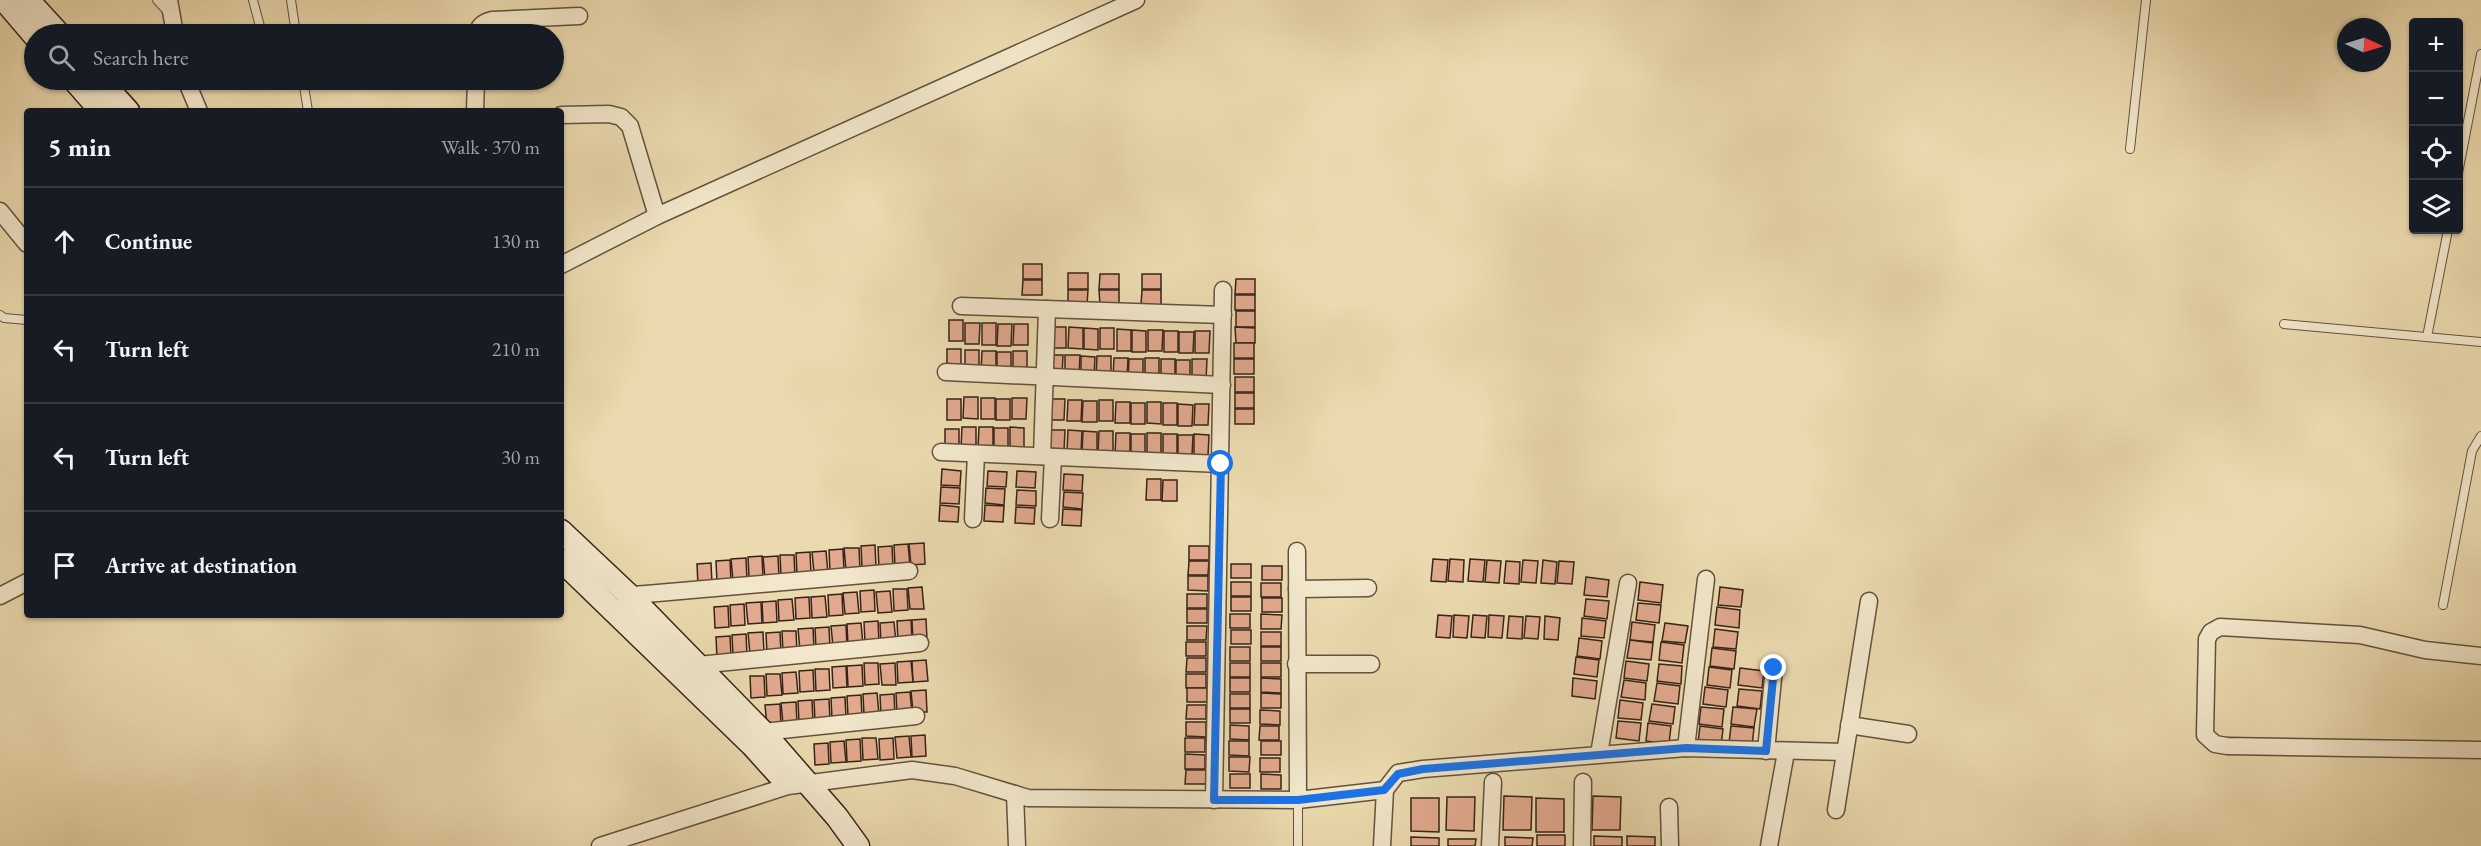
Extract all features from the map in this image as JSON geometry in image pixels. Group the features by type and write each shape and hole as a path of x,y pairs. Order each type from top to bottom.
{"street":[{"path":"4,0 25,24"},
{"path":"28,0 50,24"},
{"path":"564,262 657,216 1136,0"},
{"path":"170,8 173,24"},
{"path":"482,24 492,20 579,16"},
{"path":"83,90 98,108"},
{"path":"109,90 125,108"},
{"path":"190,90 198,108"},
{"path":"475,108 476,90"},
{"path":"564,115 609,114 621,117 630,126 657,216"},
{"path":"0,211 24,240"},
{"path":"1214,800 1223,290"},
{"path":"961,306 1223,315"},
{"path":"1047,309 1045,377 1050,519"},
{"path":"946,372 1222,385"},
{"path":"941,452 1221,464"},
{"path":"973,519 976,454"},
{"path":"564,534 630,597 763,732 839,846"},
{"path":"1297,551 1298,800"},
{"path":"564,563 773,767 837,818 858,846"},
{"path":"615,613 630,597 657,592 909,571"},
{"path":"1686,748 1706,579"},
{"path":"1599,754 1628,583"},
{"path":"0,596 24,584"},
{"path":"1297,589 1368,588"},
{"path":"1836,810 1869,601"},
{"path":"2481,656 2425,650 2360,635 2220,627 2211,632 2207,639 2205,735 2215,744 2227,746 2481,750"},
{"path":"698,665 920,643"},
{"path":"1296,664 1371,664"},
{"path":"1766,751 1774,668"},
{"path":"763,732 916,716"},
{"path":"1849,725 1908,734"},
{"path":"1382,846 1384,790 1398,774 1423,769 1686,748 1844,752"},
{"path":"1769,846 1790,752"},
{"path":"600,846 797,785 912,770 955,776 1028,798 1298,800 1384,790"},
{"path":"1490,846 1493,782"},
{"path":"1582,782 1582,846"},
{"path":"1015,794 1017,846"},
{"path":"1669,807 1670,846"}],"lane":[{"path":"157,0 170,8"},
{"path":"253,0 259,24"},
{"path":"291,0 295,24"},
{"path":"2130,149 2146,0"},
{"path":"2463,147 2481,54"},
{"path":"305,90 308,108"},
{"path":"2427,337 2447,234"},
{"path":"0,315 24,319"},
{"path":"2284,324 2481,342"},
{"path":"2444,605 2472,451 2481,436"},
{"path":"1298,800 1298,846"}],"building":[{"path":"1023,264 1042,264 1042,279 1023,279"},
{"path":"1068,273 1088,273 1088,289 1068,289"},
{"path":"1100,274 1119,274 1119,289 1099,289"},
{"path":"1142,274 1161,274 1161,289 1142,289"},
{"path":"1236,279 1255,279 1255,294 1235,294"},
{"path":"1023,280 1042,280 1042,295 1022,295"},
{"path":"1068,290 1088,290 1087,305 1068,305"},
{"path":"1099,290 1119,290 1119,305 1100,305"},
{"path":"1142,290 1161,290 1161,305 1141,305"},
{"path":"1235,295 1255,295 1255,310 1235,310"},
{"path":"1236,311 1255,311 1255,327 1236,327"},
{"path":"949,320 963,320 963,341 949,341"},
{"path":"965,323 980,323 979,344 965,344"},
{"path":"982,323 996,323 996,345 982,345"},
{"path":"998,324 1012,324 1011,346 997,346"},
{"path":"1014,324 1028,324 1028,345 1013,345"},
{"path":"1052,327 1066,327 1066,348 1051,348"},
{"path":"1069,327 1083,328 1083,349 1068,348"},
{"path":"1235,327 1255,328 1255,343 1236,343"},
{"path":"1084,328 1098,329 1098,350 1084,349"},
{"path":"1100,328 1114,328 1114,349 1100,349"},
{"path":"1117,329 1131,330 1131,351 1117,351"},
{"path":"1132,330 1146,331 1146,352 1132,352"},
{"path":"1148,330 1163,330 1162,351 1148,351"},
{"path":"1164,331 1178,331 1178,352 1164,352"},
{"path":"1195,331 1210,331 1209,353 1195,353"},
{"path":"1179,332 1194,332 1193,353 1179,353"},
{"path":"1234,343 1254,343 1254,358 1234,358"},
{"path":"947,349 961,349 961,371 947,371"},
{"path":"965,350 979,350 979,372 965,371"},
{"path":"982,351 996,351 996,372 981,372"},
{"path":"1013,351 1027,351 1027,373 1013,372"},
{"path":"997,352 1011,352 1011,373 997,373"},
{"path":"1048,355 1063,355 1062,376 1048,376"},
{"path":"1065,355 1080,355 1079,377 1065,377"},
{"path":"1081,356 1095,357 1094,378 1081,378"},
{"path":"1097,356 1111,356 1111,377 1096,377"},
{"path":"1114,358 1128,358 1127,379 1113,379"},
{"path":"1145,358 1159,358 1159,379 1145,379"},
{"path":"1129,359 1143,359 1143,380 1128,380"},
{"path":"1161,359 1175,359 1175,380 1161,380"},
{"path":"1192,359 1207,359 1206,381 1192,380"},
{"path":"1234,359 1254,359 1254,374 1234,374"},
{"path":"1176,360 1190,360 1190,381 1176,381"},
{"path":"1235,377 1254,377 1254,392 1235,392"},
{"path":"1235,393 1254,393 1254,408 1235,408"},
{"path":"964,397 978,397 978,419 963,418"},
{"path":"981,398 995,398 995,419 981,419"},
{"path":"1012,398 1027,398 1026,419 1012,419"},
{"path":"947,399 961,399 961,420 947,420"},
{"path":"996,399 1010,399 1010,420 996,420"},
{"path":"1051,399 1065,399 1064,420 1050,420"},
{"path":"1068,400 1082,400 1081,421 1067,421"},
{"path":"1099,400 1113,400 1113,421 1099,421"},
{"path":"1083,401 1097,401 1097,422 1082,422"},
{"path":"1116,402 1130,402 1130,423 1115,423"},
{"path":"1147,402 1161,402 1161,424 1147,423"},
{"path":"1131,403 1145,403 1145,424 1131,424"},
{"path":"1163,403 1177,403 1177,425 1163,425"},
{"path":"1178,404 1193,405 1192,426 1178,426"},
{"path":"1195,404 1209,404 1208,425 1194,425"},
{"path":"1235,409 1254,409 1254,424 1235,424"},
{"path":"962,427 976,427 976,448 961,448"},
{"path":"979,427 993,427 993,449 978,448"},
{"path":"1010,427 1024,428 1024,449 1010,449"},
{"path":"994,428 1008,428 1008,450 994,450"},
{"path":"945,429 959,429 959,450 945,450"},
{"path":"1050,430 1065,430 1064,451 1050,451"},
{"path":"1068,430 1082,431 1081,452 1067,452"},
{"path":"1083,431 1097,432 1097,453 1082,453"},
{"path":"1099,431 1113,431 1113,452 1098,452"},
{"path":"1116,433 1130,433 1130,454 1115,454"},
{"path":"1147,433 1161,433 1161,454 1147,454"},
{"path":"1131,434 1145,434 1145,455 1131,455"},
{"path":"1163,434 1177,434 1177,455 1163,455"},
{"path":"1194,434 1209,435 1208,456 1194,456"},
{"path":"1178,435 1193,435 1192,456 1178,456"},
{"path":"942,469 961,471 960,486 941,485"},
{"path":"988,471 1007,472 1006,487 987,486"},
{"path":"1017,471 1036,472 1035,488 1016,487"},
{"path":"1064,474 1083,475 1082,491 1063,490"},
{"path":"1147,479 1161,479 1161,500 1146,500"},
{"path":"1163,480 1177,480 1177,501 1162,501"},
{"path":"941,487 960,488 959,504 940,503"},
{"path":"986,488 1005,489 1004,505 985,503"},
{"path":"1017,490 1036,491 1036,506 1016,505"},
{"path":"1064,492 1083,493 1082,509 1063,507"},
{"path":"940,505 959,507 958,522 939,521"},
{"path":"985,505 1004,506 1003,522 984,521"},
{"path":"1016,507 1035,508 1034,524 1015,523"},
{"path":"1063,509 1082,510 1081,526 1062,525"},
{"path":"924,543 925,564 911,565 909,544"},
{"path":"908,544 910,565 895,566 894,545"},
{"path":"875,545 876,567 862,567 861,546"},
{"path":"892,546 893,567 879,568 878,547"},
{"path":"1189,546 1209,546 1209,560 1189,560"},
{"path":"844,548 859,548 860,569 846,570"},
{"path":"843,549 844,570 830,571 829,550"},
{"path":"826,551 828,573 814,573 812,552"},
{"path":"810,552 811,574 797,575 796,553"},
{"path":"780,555 794,555 795,576 781,577"},
{"path":"762,556 763,577 749,578 748,557"},
{"path":"778,556 779,577 765,578 763,557"},
{"path":"746,558 747,580 733,581 731,559"},
{"path":"1433,559 1448,560 1446,582 1431,581"},
{"path":"1450,559 1464,560 1463,582 1448,581"},
{"path":"1470,559 1485,560 1483,582 1468,581"},
{"path":"730,560 731,581 717,582 716,561"},
{"path":"1487,560 1501,561 1499,583 1485,582"},
{"path":"1523,560 1538,561 1536,583 1521,582"},
{"path":"1543,560 1557,562 1555,584 1541,583"},
{"path":"1189,561 1209,561 1208,575 1188,575"},
{"path":"1506,561 1520,562 1519,584 1504,583"},
{"path":"1559,561 1574,562 1572,584 1557,583"},
{"path":"711,563 712,584 698,585 697,564"},
{"path":"1231,564 1251,564 1251,578 1231,578"},
{"path":"1262,566 1282,566 1282,580 1262,580"},
{"path":"1188,576 1208,576 1208,591 1188,590"},
{"path":"1586,577 1609,580 1607,597 1584,595"},
{"path":"1231,582 1251,582 1251,596 1231,596"},
{"path":"1640,582 1663,585 1661,603 1638,600"},
{"path":"1261,583 1281,583 1281,597 1261,597"},
{"path":"922,587 924,609 910,609 908,588"},
{"path":"1720,587 1743,590 1741,607 1718,605"},
{"path":"893,589 907,589 908,610 894,611"},
{"path":"874,590 875,611 861,612 860,591"},
{"path":"890,591 892,612 878,613 876,592"},
{"path":"857,592 859,613 845,614 843,593"},
{"path":"842,594 843,615 829,616 828,595"},
{"path":"1187,594 1207,594 1207,608 1187,608"},
{"path":"825,596 827,617 812,618 811,597"},
{"path":"809,597 810,618 796,619 795,598"},
{"path":"1231,597 1251,597 1251,611 1231,611"},
{"path":"1262,598 1282,598 1282,612 1262,612"},
{"path":"792,599 794,620 779,621 778,600"},
{"path":"1586,599 1609,601 1607,619 1584,616"},
{"path":"776,601 777,622 763,623 762,602"},
{"path":"761,602 762,623 748,624 746,603"},
{"path":"1638,603 1661,605 1659,623 1636,620"},
{"path":"744,604 745,625 731,626 730,605"},
{"path":"728,606 729,627 715,628 714,607"},
{"path":"1717,607 1740,610 1739,628 1715,625"},
{"path":"1187,609 1207,609 1207,623 1187,623"},
{"path":"1230,614 1250,614 1250,628 1230,628"},
{"path":"1261,614 1282,615 1281,629 1261,629"},
{"path":"1438,615 1452,616 1450,638 1436,637"},
{"path":"1454,615 1469,616 1467,638 1453,637"},
{"path":"1473,615 1487,616 1485,638 1471,637"},
{"path":"1489,615 1504,616 1502,638 1488,637"},
{"path":"1509,616 1523,617 1522,639 1507,638"},
{"path":"1526,616 1540,617 1538,639 1524,638"},
{"path":"1545,616 1560,618 1558,640 1544,639"},
{"path":"1582,618 1606,621 1604,638 1581,636"},
{"path":"926,619 927,640 913,641 912,620"},
{"path":"911,620 912,641 898,642 897,621"},
{"path":"878,621 879,642 865,643 864,622"},
{"path":"894,622 896,643 881,644 880,623"},
{"path":"1632,622 1655,625 1653,642 1630,640"},
{"path":"861,623 863,645 848,646 847,624"},
{"path":"1665,623 1688,626 1685,643 1662,641"},
{"path":"846,625 847,646 833,647 831,626"},
{"path":"1187,626 1207,626 1206,640 1187,640"},
{"path":"829,627 830,648 816,649 815,628"},
{"path":"813,628 814,649 800,650 798,629"},
{"path":"1715,629 1738,632 1736,649 1713,647"},
{"path":"1231,630 1251,630 1251,644 1231,644"},
{"path":"782,631 796,631 797,652 783,653"},
{"path":"763,632 764,653 750,654 748,633"},
{"path":"780,632 781,654 767,654 766,633"},
{"path":"1261,632 1281,632 1281,646 1261,646"},
{"path":"746,634 747,655 733,656 732,635"},
{"path":"730,636 731,657 717,658 716,637"},
{"path":"1579,638 1602,641 1600,659 1577,656"},
{"path":"1630,640 1653,643 1651,660 1627,658"},
{"path":"1186,642 1206,642 1206,656 1186,656"},
{"path":"1661,642 1684,645 1682,663 1659,660"},
{"path":"1230,647 1250,647 1250,661 1230,661"},
{"path":"1261,647 1281,647 1281,661 1261,661"},
{"path":"1712,648 1736,651 1734,669 1710,666"},
{"path":"1576,657 1599,660 1597,677 1574,674"},
{"path":"1187,658 1206,658 1206,672 1186,672"},
{"path":"926,660 928,681 913,682 912,661"},
{"path":"911,661 913,682 898,683 897,662"},
{"path":"1626,661 1649,664 1647,681 1624,678"},
{"path":"864,663 878,663 879,684 865,685"},
{"path":"895,663 896,685 882,685 880,664"},
{"path":"1230,663 1250,663 1250,677 1230,677"},
{"path":"1261,663 1281,663 1281,677 1261,677"},
{"path":"1659,664 1682,666 1681,684 1657,681"},
{"path":"862,665 863,686 848,687 847,666"},
{"path":"846,666 847,687 833,688 832,667"},
{"path":"1709,667 1732,670 1730,688 1707,685"},
{"path":"1740,668 1764,671 1762,688 1738,685"},
{"path":"815,669 829,669 830,690 816,691"},
{"path":"813,670 814,691 800,692 799,671"},
{"path":"796,672 798,693 783,694 782,673"},
{"path":"766,674 780,674 782,695 767,696"},
{"path":"1186,674 1206,674 1206,688 1186,688"},
{"path":"750,676 764,676 765,697 751,698"},
{"path":"1230,678 1250,678 1250,692 1230,692"},
{"path":"1261,678 1281,679 1281,693 1261,692"},
{"path":"1573,678 1597,681 1595,699 1572,696"},
{"path":"1624,680 1646,683 1645,700 1621,697"},
{"path":"1657,683 1680,686 1678,704 1654,701"},
{"path":"1705,687 1728,690 1726,707 1703,704"},
{"path":"1187,688 1207,688 1207,702 1187,702"},
{"path":"1739,689 1762,691 1760,709 1737,706"},
{"path":"926,690 927,712 913,712 911,691"},
{"path":"910,692 912,713 897,714 896,693"},
{"path":"877,693 879,714 864,715 863,694"},
{"path":"1261,693 1281,694 1281,708 1261,708"},
{"path":"894,694 895,715 881,716 880,695"},
{"path":"1230,694 1250,694 1250,708 1230,708"},
{"path":"861,695 862,716 848,717 847,696"},
{"path":"845,697 846,718 832,719 831,698"},
{"path":"829,699 830,720 815,721 814,700"},
{"path":"812,700 813,721 799,722 798,701"},
{"path":"1620,700 1643,703 1641,720 1618,718"},
{"path":"796,702 797,723 783,724 781,703"},
{"path":"780,704 781,725 767,726 765,705"},
{"path":"1652,704 1675,707 1673,724 1649,721"},
{"path":"1187,705 1206,705 1206,719 1186,719"},
{"path":"1701,707 1724,709 1722,727 1699,724"},
{"path":"1733,707 1757,709 1754,727 1731,724"},
{"path":"1230,709 1250,709 1250,723 1230,723"},
{"path":"1260,710 1280,711 1280,725 1260,724"},
{"path":"1618,721 1641,723 1639,741 1616,738"},
{"path":"1186,722 1206,722 1206,737 1186,736"},
{"path":"1648,723 1671,726 1669,744 1646,741"},
{"path":"1230,725 1249,726 1249,740 1230,739"},
{"path":"1260,726 1279,726 1279,740 1259,740"},
{"path":"1700,726 1723,729 1721,746 1698,743"},
{"path":"1731,726 1754,728 1752,746 1729,743"},
{"path":"925,735 926,756 912,757 911,736"},
{"path":"909,736 911,757 897,758 895,737"},
{"path":"862,738 876,738 878,759 863,760"},
{"path":"893,738 894,759 880,760 879,739"},
{"path":"1185,738 1205,738 1205,752 1185,752"},
{"path":"860,739 861,761 847,762 846,740"},
{"path":"844,741 846,762 831,763 830,742"},
{"path":"1229,741 1249,741 1249,756 1229,755"},
{"path":"1261,741 1281,741 1281,755 1261,755"},
{"path":"828,743 829,764 815,765 814,744"},
{"path":"1185,754 1205,755 1205,769 1185,769"},
{"path":"1229,757 1250,757 1249,772 1229,771"},
{"path":"1260,758 1280,758 1280,772 1260,772"},
{"path":"1186,770 1206,770 1206,784 1185,784"},
{"path":"1230,774 1250,774 1250,788 1230,788"},
{"path":"1261,774 1281,775 1281,789 1261,789"},
{"path":"1504,796 1532,797 1531,830 1503,830"},
{"path":"1593,796 1621,797 1620,830 1592,830"},
{"path":"1447,797 1475,797 1474,831 1446,830"},
{"path":"1411,798 1439,798 1439,832 1411,831"},
{"path":"1536,798 1564,799 1564,832 1536,832"},
{"path":"1537,835 1565,835 1565,846 1537,846"},
{"path":"1594,836 1622,837 1622,846 1594,846"},
{"path":"1627,836 1655,837 1655,846 1627,846"},
{"path":"1411,837 1439,838 1439,846 1411,846"},
{"path":"1505,837 1533,838 1532,846 1505,846"},
{"path":"1448,839 1476,839 1475,846 1448,846"}],"route":[{"path":"1221,464 1214,800 1298,800 1384,790 1398,774 1423,769 1686,748 1766,751 1774,668"}]}
